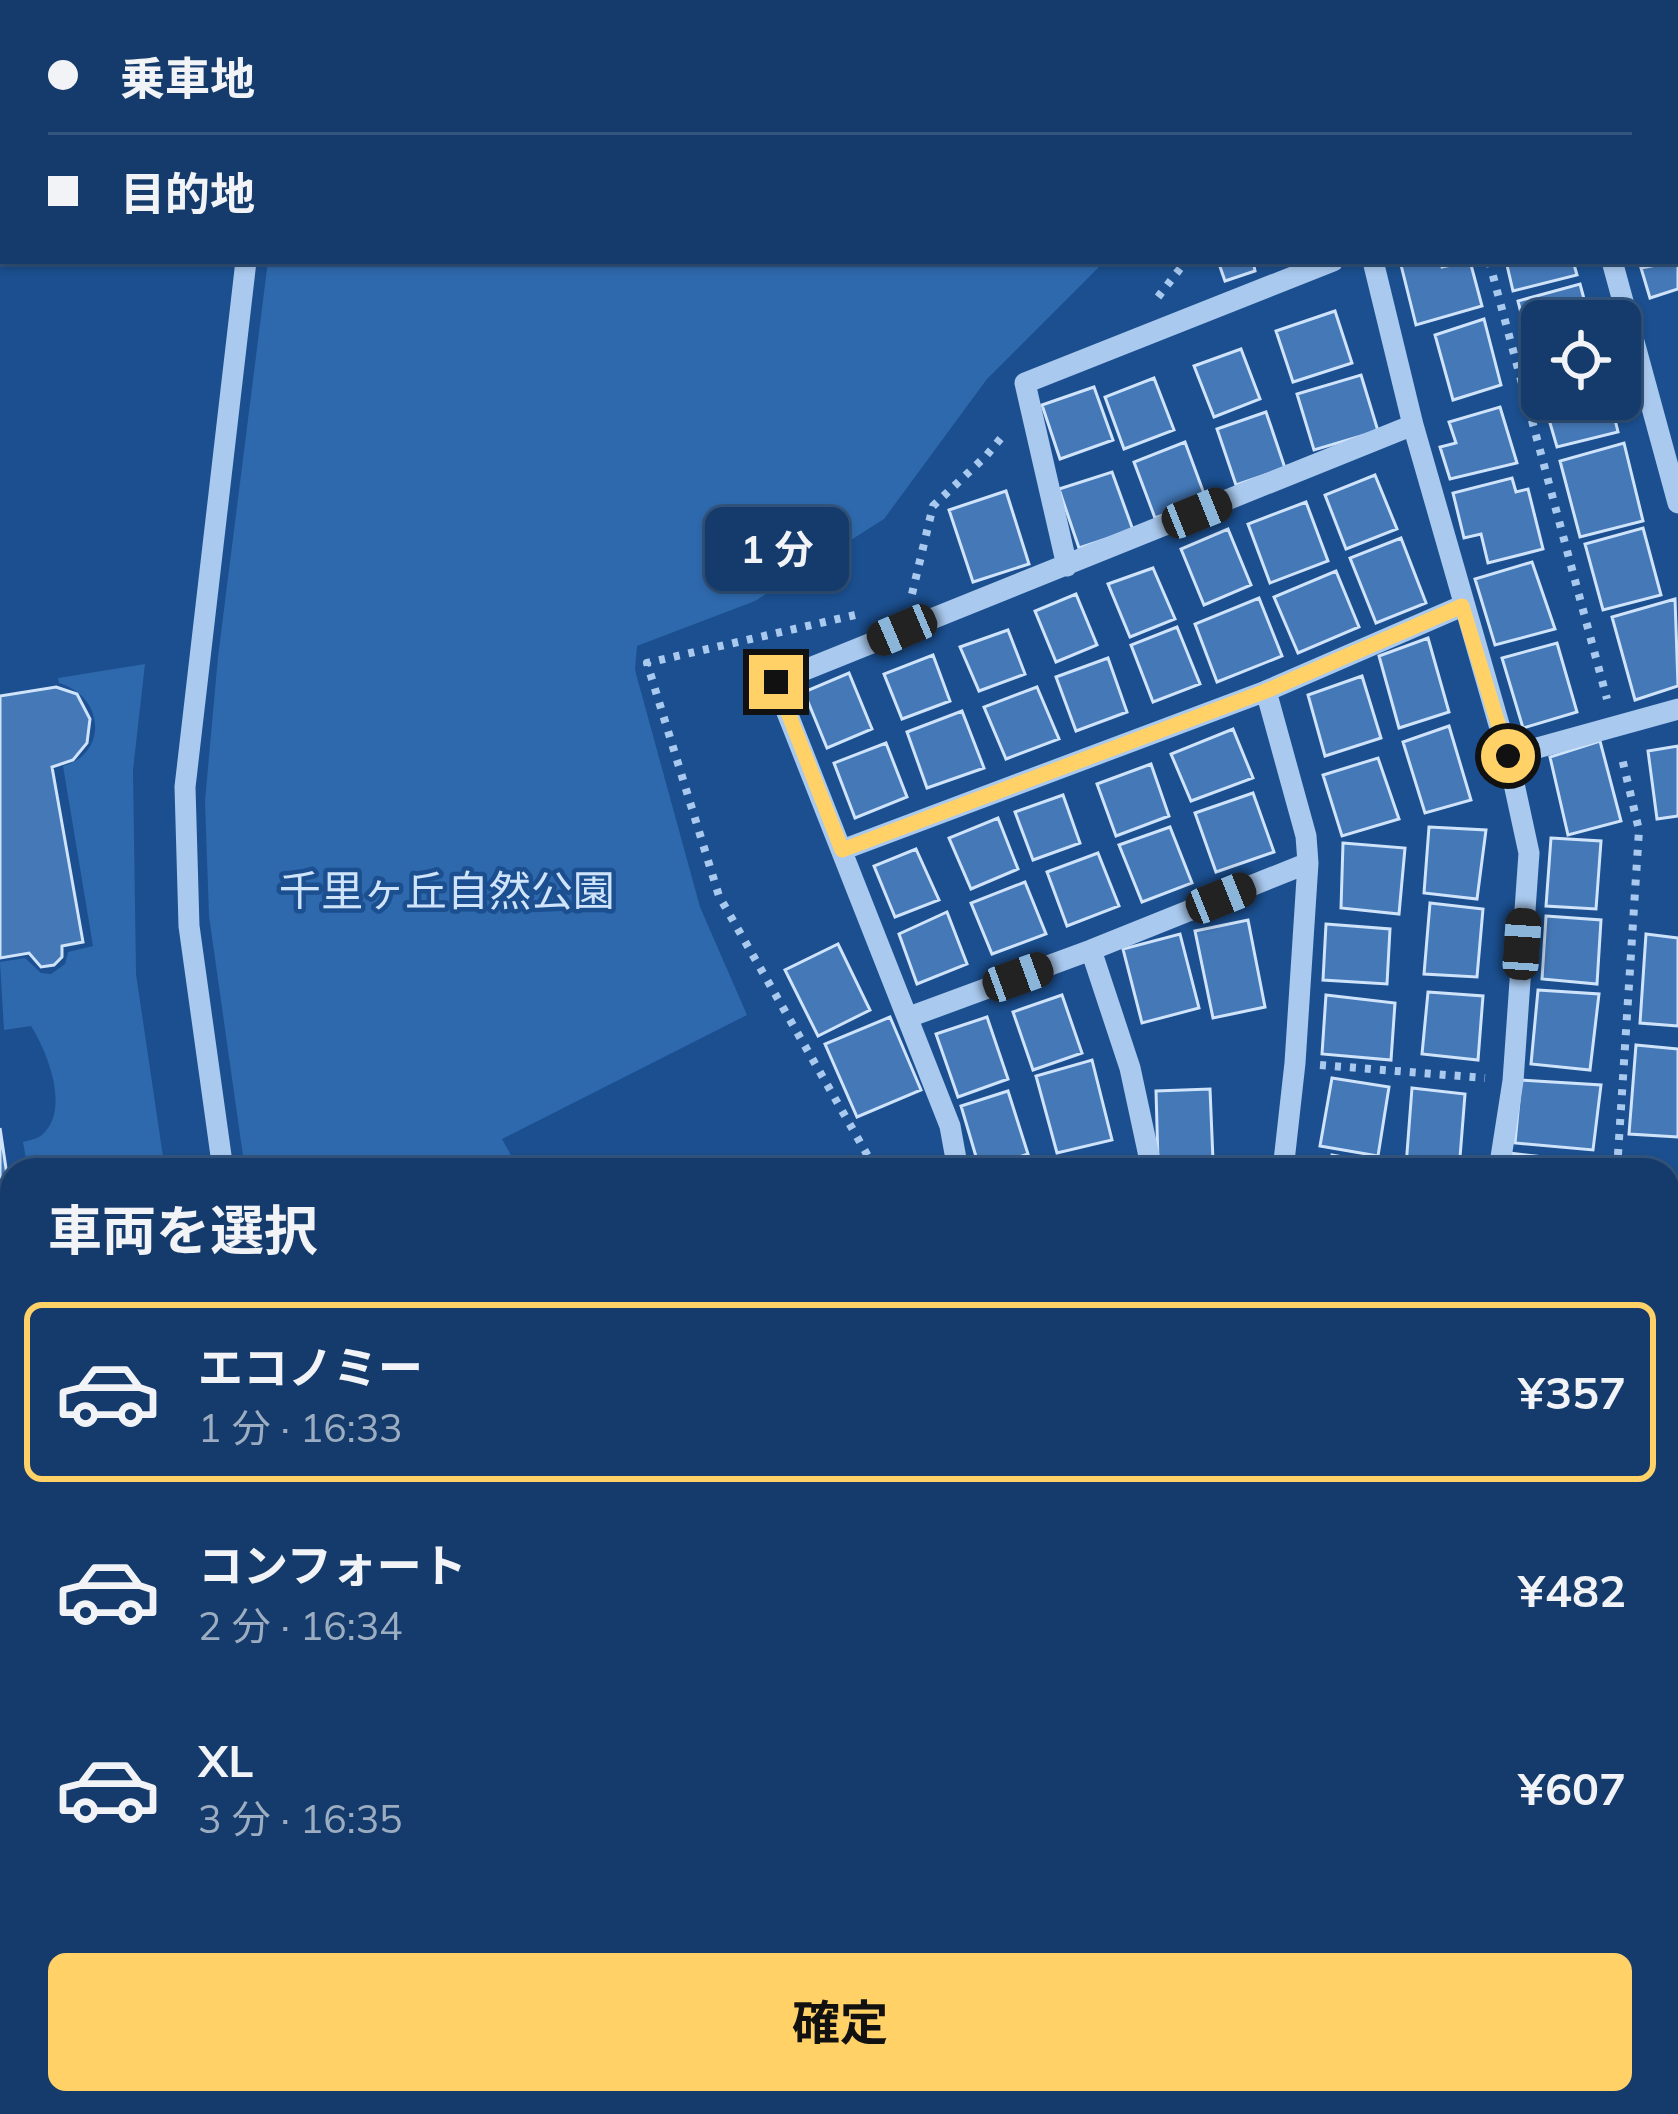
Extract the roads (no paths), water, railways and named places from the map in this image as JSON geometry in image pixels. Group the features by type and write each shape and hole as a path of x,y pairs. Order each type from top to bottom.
{"street":[{"path":"221,1158 189,926 184,787 246,264"},
{"path":"1067,566 1025,383 1325,264"},
{"path":"1373,264 1462,606 1508,756 1529,853 1513,1081 1501,1158"},
{"path":"1613,264 1678,503"},
{"path":"956,1158 950,1126 909,1017 776,682 1413,425"},
{"path":"842,850 1266,691 1462,606"},
{"path":"1266,691 1306,836 1308,863 1284,1158"},
{"path":"1508,756 1678,709"},
{"path":"909,1017 1308,863"},
{"path":"1091,950 1130,1068 1149,1158"}],"park label":[{"name":"千里ヶ丘自然公園","path":"447,891"}]}
